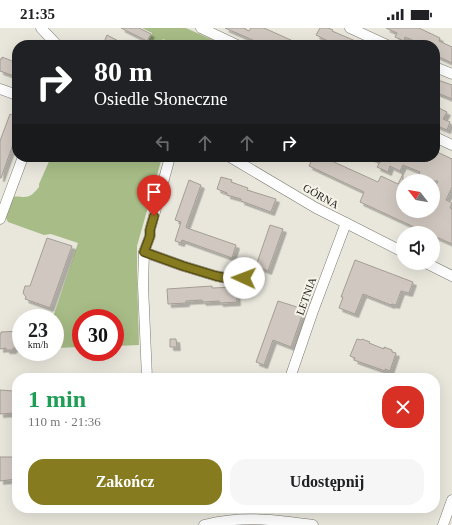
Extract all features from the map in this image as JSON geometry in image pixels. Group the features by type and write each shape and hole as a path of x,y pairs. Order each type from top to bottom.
{"street":[{"path":"41,28 52,40"},
{"path":"201,28 226,40"},
{"path":"350,28 376,40"},
{"path":"440,69 452,74"},
{"path":"0,89 12,93"},
{"path":"440,139 452,145"},
{"path":"0,219 21,162"},
{"path":"148,373 143,285 144,252 150,236 150,230 169,162"},
{"name":"GÓRNA","path":"238,162 288,192 396,248"},
{"name":"LETNIA","path":"292,373 312,311 346,223"},
{"path":"144,252 216,276 226,278 244,278"},
{"path":"440,270 452,276"},
{"path":"443,525 452,500"},
{"path":"255,513 255,519"},
{"path":"204,525 236,519 255,519 313,525"}],"green space":[{"path":"142,28 186,28 213,40 148,40 152,33"},
{"path":"49,162 161,162 137,246 139,345 124,346 124,309 72,309 72,347 64,348 64,309 56,309 78,243 51,234 44,235 8,222 6,218 13,197 29,196 39,187"}],"building":[{"path":"121,28 139,28 151,34 148,40"},
{"path":"225,28 245,28 249,31 251,28 264,28 291,40 252,40"},
{"path":"320,28 328,28 353,40 326,40 316,35"},
{"path":"386,28 419,28 440,38 439,40 412,40 405,37 404,40 402,40 395,37 397,33"},
{"path":"107,35 116,40 105,40"},
{"path":"440,41 452,47 452,63 440,57"},
{"path":"2,57 12,61 12,75 0,71 0,59 2,59"},
{"path":"440,81 452,85 452,99 440,94"},
{"path":"440,108 447,112 443,119 450,122 447,130 440,127"},
{"path":"10,114 12,115 12,147 1,178 0,178 0,141"},
{"path":"440,153 452,159 452,187 446,200 452,203 450,208 452,209 452,244 440,239 440,226 412,226 360,202 364,192 309,166 311,162 334,162 378,182 381,176 396,183 396,218 440,218 440,174 419,174 420,172 403,165 400,171 390,166 388,172 377,167 380,162 440,162"},
{"path":"221,177 232,180 231,182 248,188 247,190 276,199 271,212 241,201 241,199 227,195 227,193 217,189"},
{"path":"189,180 201,185 186,227 236,245 232,258 182,240 181,243 175,241 181,222 175,220"},
{"path":"270,225 283,229 268,271 256,266"},
{"path":"47,238 72,246 50,308 25,299 26,297 23,293 25,286 30,286"},
{"path":"355,260 413,282 409,293 401,291 396,305 391,305 363,294 355,314 339,308 343,297 341,297"},
{"path":"212,286 212,288 236,287 237,302 220,303 219,301 203,302 202,300 168,304 167,289"},
{"path":"303,291 310,293 291,347 273,340 264,365 256,362 278,301 297,307"},
{"path":"12,331 12,350 6,350 6,348 0,349 1,332"},
{"path":"170,339 176,339 177,347 170,347"},
{"path":"357,339 362,339 384,349 384,347 392,350 392,352 396,353 390,371 385,369 385,371 354,360 355,358 350,356"},
{"path":"0,390 12,391 12,413 0,414"},
{"path":"0,457 12,457 12,480 0,481"}],"route":[{"path":"154,216 150,236 144,252 216,276 226,278 244,278"}]}
